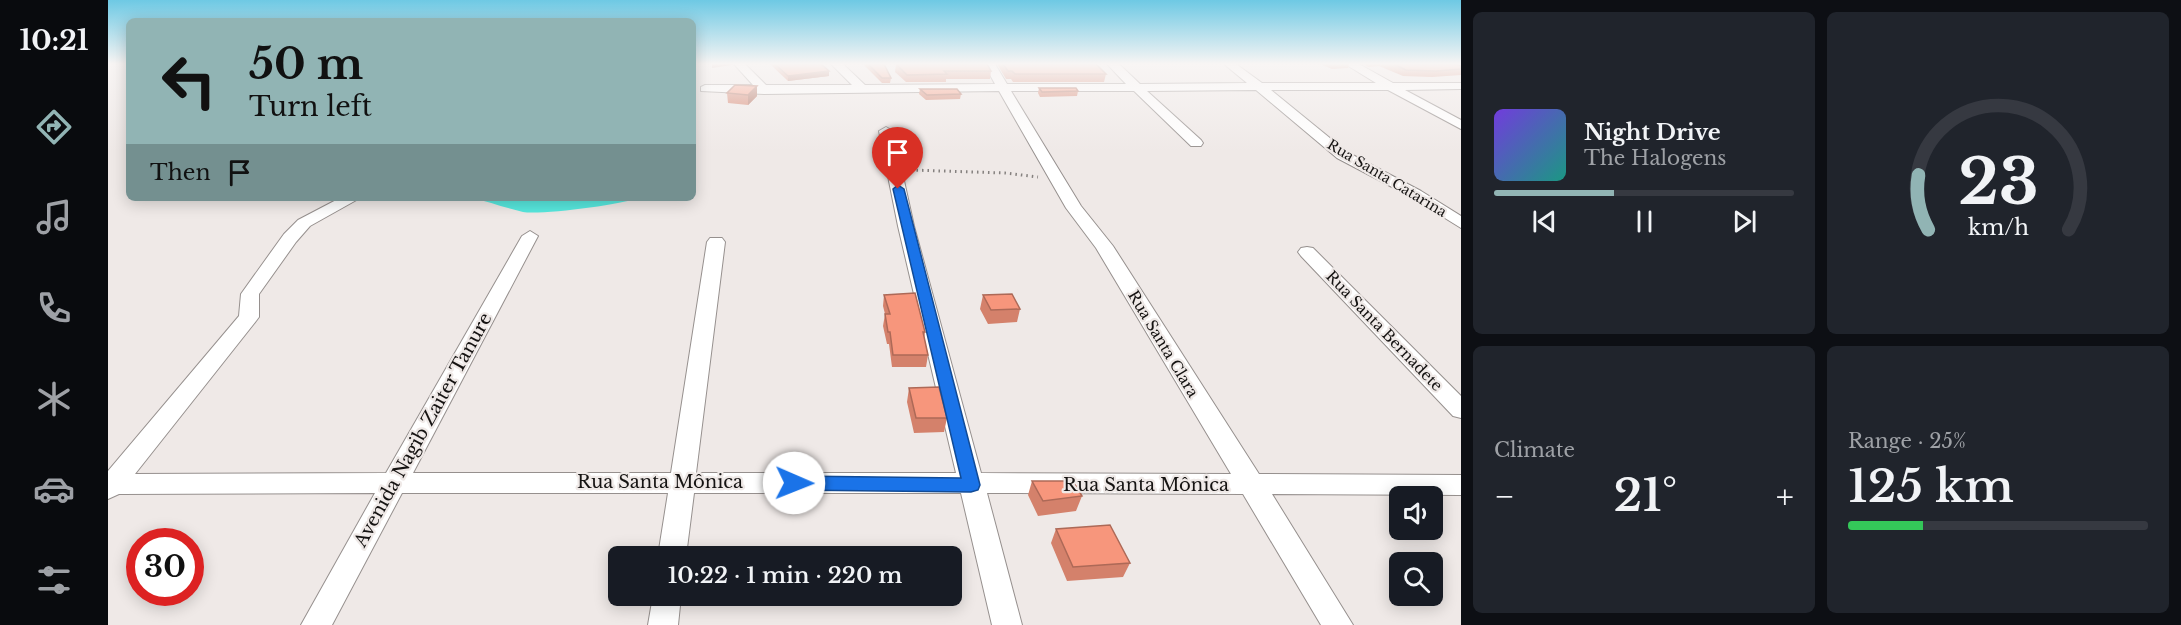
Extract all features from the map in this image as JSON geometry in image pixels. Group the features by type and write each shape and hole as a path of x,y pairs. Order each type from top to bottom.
{"street":[{"name":"Rua Santa Clara","path":"1007,93 1038,151 1074,208 1104,246 1338,625"},
{"path":"1143,93 1196,143"},
{"name":"Rua Santa Catarina","path":"1267,93 1342,155 1416,194 1461,223"},
{"path":"1402,93 1461,125"},
{"path":"886,131 906,226 1006,625"},
{"path":"110,487 249,317 250,294 291,238 304,223 346,201"},
{"name":"Avenida Nagib Zaiter Tanure","path":"316,625 530,236"},
{"path":"673,546 716,242"},
{"name":"Rua Santa Bernadete","path":"1307,252 1461,410"},
{"name":"Rua Santa Mônica","path":"110,487 683,482 971,485 1461,485"},
{"path":"663,625 666,606"}],"path":[{"path":"894,170 1005,173 1057,179"}],"water":[{"path":"484,201 629,201 563,211 523,212"}],"building":[{"path":"925,93 961,94 927,95"},
{"path":"915,293 928,355 893,355 885,314 890,314 884,295"},
{"path":"1012,294 1020,309 991,310 983,295"},
{"path":"939,387 947,418 916,418 909,388"},
{"path":"1032,481 1073,481 1082,496 1043,501"},
{"path":"1110,525 1130,563 1073,567 1056,529"}],"route":[{"path":"794,483 971,485 898,189"}]}
